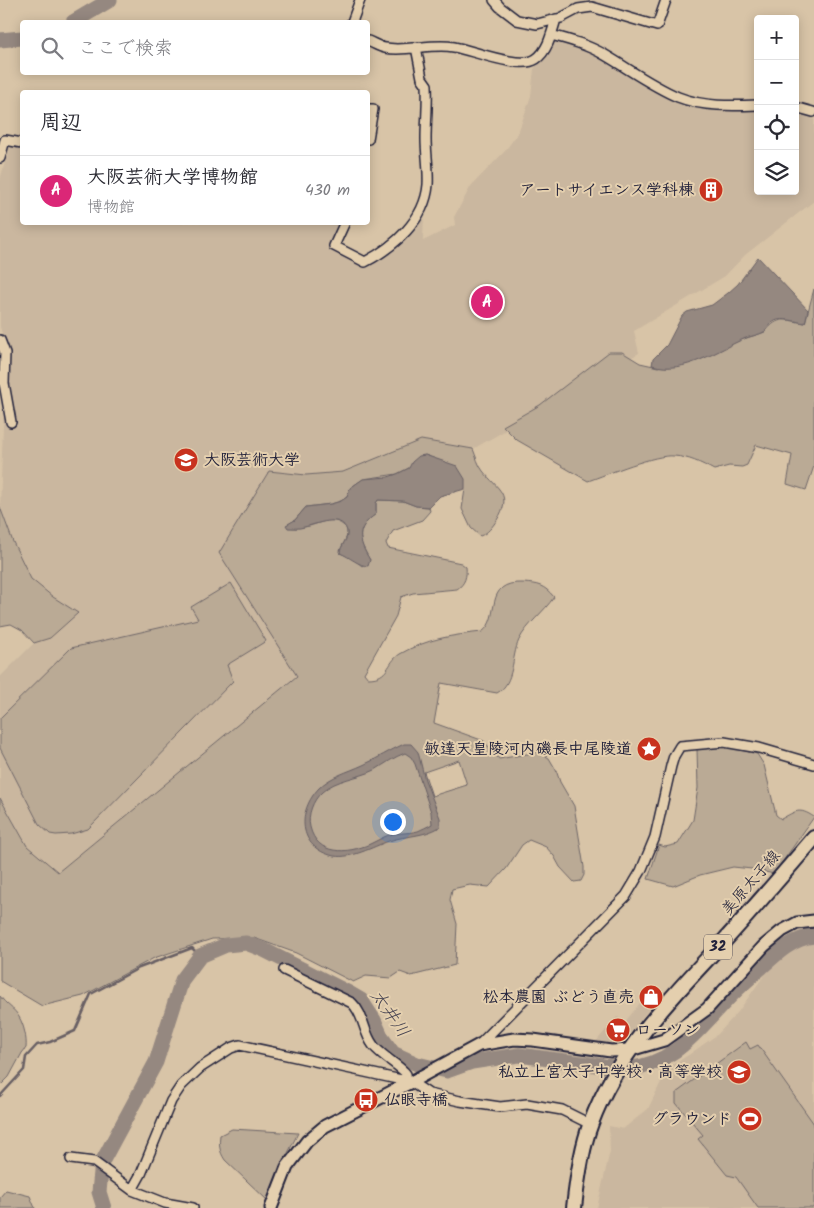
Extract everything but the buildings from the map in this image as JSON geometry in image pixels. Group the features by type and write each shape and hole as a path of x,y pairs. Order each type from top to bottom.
{"main road":[{"name":"美原太子線","path":"574,1208 580,1164 590,1124 614,1074 657,1013 757,905 814,838"}],"street":[{"path":"353,20 360,0"},
{"path":"494,0 517,20 537,24 556,19 578,9 592,7 656,26 666,0"},
{"path":"370,42 386,48 428,45 453,47 497,59 526,63 536,59 545,48 556,19"},
{"path":"551,35 579,43 604,55 657,87 680,98 725,106 754,105"},
{"path":"344,225 334,246 365,262 398,240 411,225 423,206 428,185 426,140 427,85 422,78 416,47"},
{"path":"370,108 373,109 370,127"},
{"path":"799,108 813,112"},
{"path":"0,158 5,140 20,143"},
{"path":"0,340 5,353 4,383 11,422"},
{"path":"271,1208 287,1167 307,1141 325,1126 479,1044 626,896 641,871 655,837 671,766 680,746 724,742 759,748 814,764"},
{"path":"479,1044 514,1039 533,1040 627,1054 664,1040 675,1033 707,1009 764,946 782,931 797,923 814,920"},
{"path":"284,970 352,1003 358,1009 367,1034 374,1046 383,1056 403,1069 411,1081 429,1094 500,1107 527,1104 562,1110 590,1124"},
{"path":"132,1190 141,1174 171,1101 181,1086 200,1068 231,1048 240,1046 253,1047 411,1081"},
{"path":"70,1159 94,1162 132,1190 165,1205 193,1208"}],"shaded area":[{"name":"大阪芸術大学","path":"554,41 579,45 605,57 638,80 668,97 717,111 754,109 754,195 799,195 799,112 814,116 814,201 745,255 725,276 634,331 639,353 473,449 421,440 343,472 306,475 269,471 305,670 58,872 27,846 0,798 0,677 34,643 50,638 77,613 31,579 13,542 0,507 6,346 0,327 0,180 10,144 20,146 20,225 339,225 329,247 364,266 393,250 424,213 423,241 455,225 454,217 471,186 505,151 518,133 531,96 534,69"},
{"path":"758,257 808,310 805,323 778,320 773,322 762,333 746,338 701,360 677,367 652,365 653,359 667,345 682,316 687,312 712,305 728,293 738,284"},
{"path":"814,289 814,466 806,490 787,484 792,455 756,445 747,465 742,467 729,466 714,470 690,459 666,456 619,469 588,481 517,440 503,426 540,405 609,352 622,352 640,363 658,367 765,332 774,323 779,321 787,320 805,323"},
{"path":"421,440 473,449 481,469 502,493 504,504 502,511 492,527 480,536 471,528 462,509 465,489 440,461 425,455 409,468 397,474 363,479 350,488 347,497 341,501 306,507 295,520 287,525 302,527 328,521 338,522 345,527 347,532 340,553 352,558 362,566 370,560 361,541 362,530 369,519 376,514 376,503 378,500 403,501 416,506 429,507 430,511 422,520 393,531 386,543 388,548 461,563 466,567 465,580 457,589 413,593 401,597 396,616 364,673 368,678 380,676 400,654 410,649 450,636 482,632 488,626 497,594 502,588 510,584 537,585 547,590 554,597 526,629 519,640 510,676 503,689 497,693 441,683 434,723 484,741 499,759 538,752 549,758 574,806 584,867 584,875 581,881 574,882 560,867 546,847 529,840 522,845 506,869 489,887 470,885 452,889 450,900 457,924 455,965 411,976 400,972 391,978 366,976 353,982 296,953 254,938 212,939 154,958 83,996 42,1006 0,981 0,798 27,846 58,872 297,676 219,553 269,471 306,475 343,472","holes":["459,760 467,785 432,796 424,772"]},
{"path":"425,455 457,466 465,479 465,489 440,496 429,507 416,506 403,501 378,500 376,503 376,514 369,519 361,535 361,541 370,560 368,566 361,565 340,553 346,540 347,531 340,522 328,521 298,528 288,528 286,525 295,520 306,507 341,501 347,497 350,488 363,479 388,477 397,474 409,468 412,462 419,456"},
{"path":"0,507 13,542 31,579 53,597 78,613 50,638 34,643 22,630 11,624 0,626"},
{"path":"231,583 266,641 227,665 233,681 88,829 71,834 50,834 39,824 0,748 0,718 71,648 198,619 191,607"},
{"path":"404,744 411,744 418,752 425,780 440,818 440,827 427,833 389,841 348,856 334,856 322,852 313,845 307,837 304,828 304,818 312,797 319,788 334,777 368,763","holes":["405,753 411,757 431,812 432,824 418,831 388,835 352,850 334,850 326,848 319,843 310,827 309,818 313,803 322,792 341,781 369,773"]},
{"path":"726,746 757,754 764,765 776,815 781,819 794,812 801,811 814,817 774,874 733,867 700,875 673,886 648,879 659,845 665,847 678,844 693,820 698,788 697,749"},
{"name":"私立上宮太子中学校・高等学校","path":"814,941 814,1208 597,1208 610,1151 609,1126 623,1129 648,1109 660,1084 668,1076 660,1069 669,1067 718,1034 738,1012 773,963 794,947"},
{"path":"0,996 21,1020 25,1032 26,1048 9,1077 0,1086"},
{"path":"644,998 652,1005 620,1045 594,1044 617,1017 625,1022"},
{"name":"グラウンド","path":"746,1042 750,1049 758,1045 814,1124 813,1208 758,1208 736,1177 727,1175 698,1139 703,1135 676,1103 676,1093"},
{"path":"232,1129 298,1133 268,1201 223,1157 220,1148 220,1135"},
{"path":"6,1190 30,1196 35,1208 0,1208 0,1197"}],"waterway":[{"path":"76,20 110,0"},
{"path":"0,40 20,38"},
{"name":"太井川","path":"104,1208 99,1192 102,1162 156,1062 182,980 200,956 226,945 246,943 264,950 361,1000 374,1020 382,1038 393,1053 417,1064 447,1071 472,1062 519,1055 627,1069 644,1066 671,1054 693,1035 735,992 780,952 792,943 814,936"},
{"path":"0,1096 24,1070 26,1057 37,1045 50,1042 75,1031 91,994 139,968 192,948 200,956"}],"place":[{"name":"アートサイエンス学科棟","path":"711,190"},
{"name":"大阪芸術大学博物館","path":"487,302"},
{"name":"大阪芸術大学","path":"186,460"},
{"name":"敏達天皇陵河内磯長中尾陵道","path":"649,749"},
{"name":"松本農園 ぶどう直売","path":"651,997"},
{"name":"ローソン","path":"618,1030"},
{"name":"私立上宮太子中学校・高等学校","path":"739,1072"},
{"name":"仏眼寺橋","path":"366,1100"},
{"name":"グラウンド","path":"750,1119"}]}
